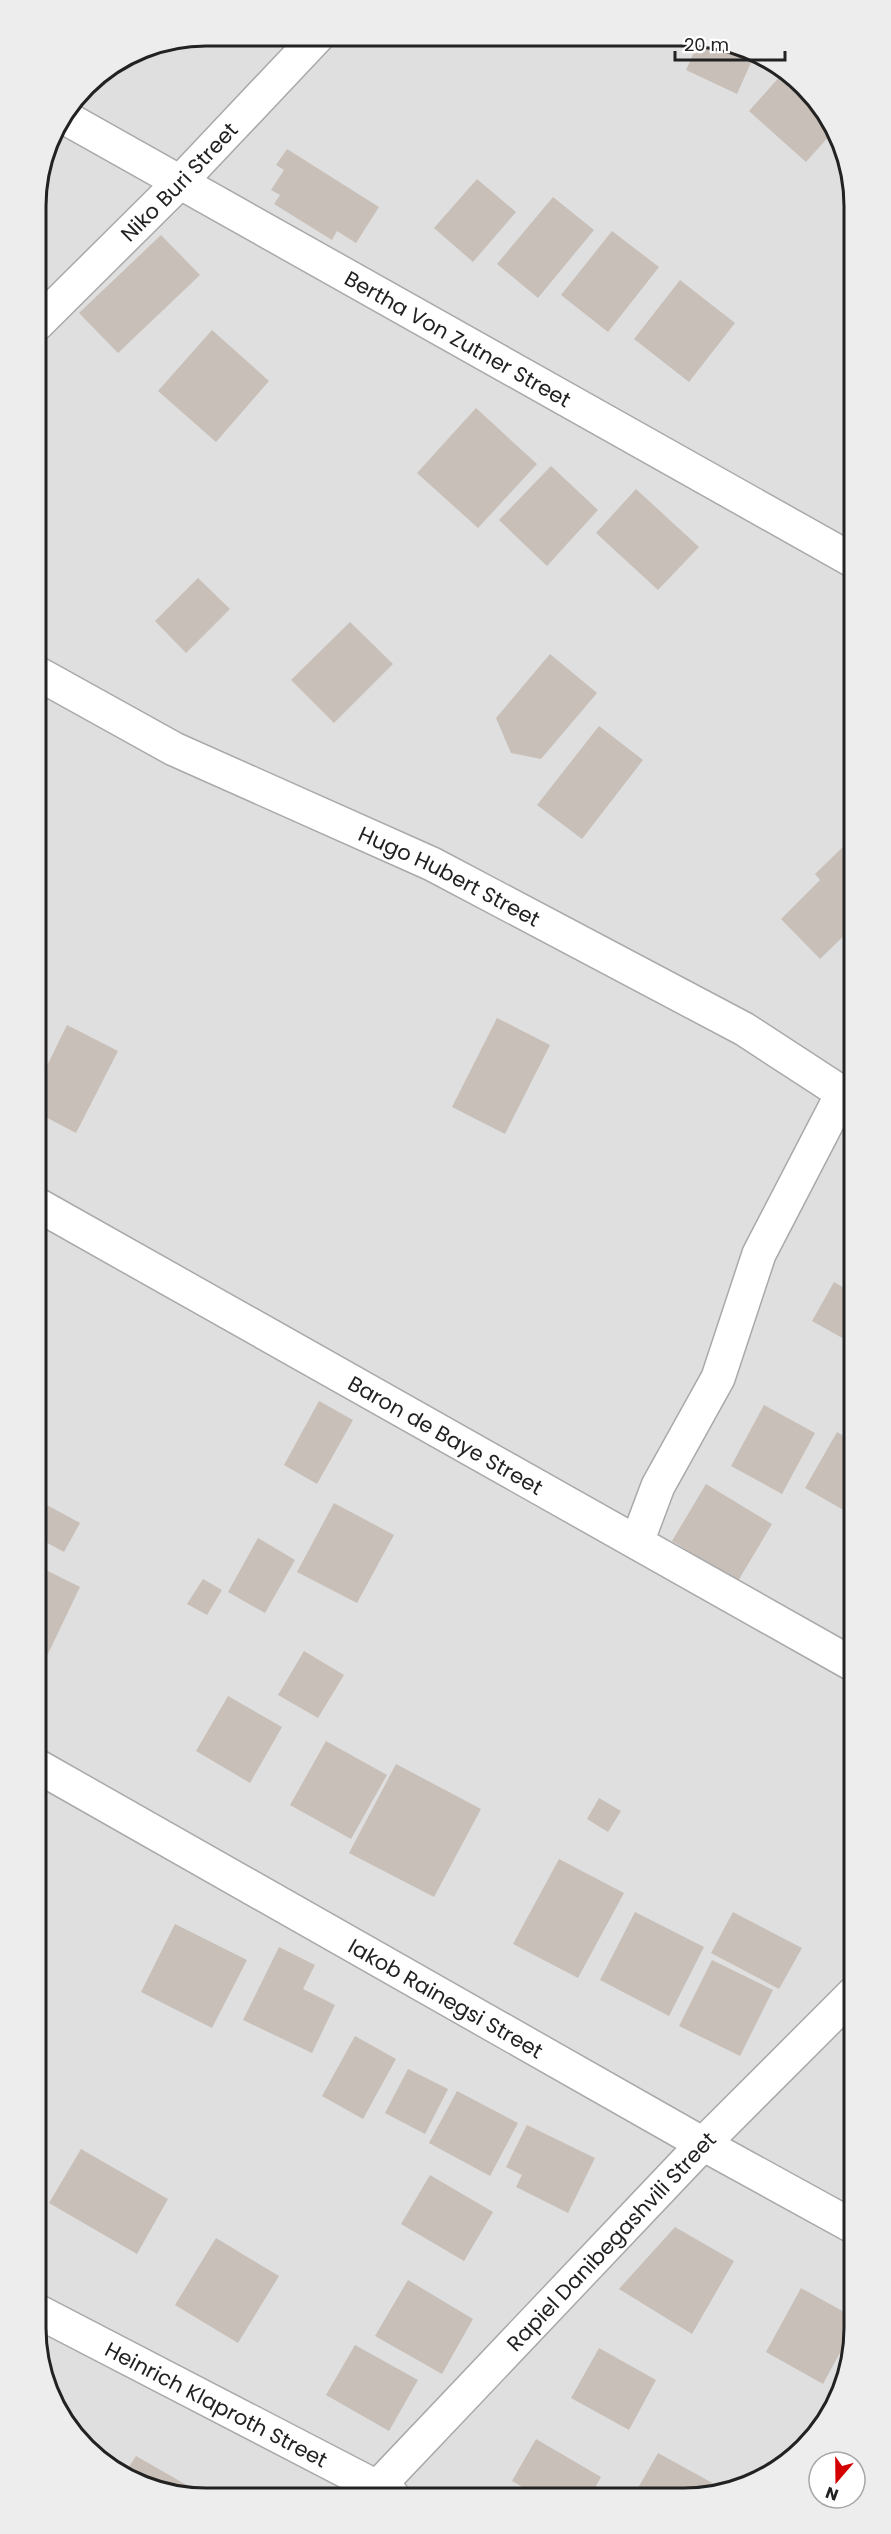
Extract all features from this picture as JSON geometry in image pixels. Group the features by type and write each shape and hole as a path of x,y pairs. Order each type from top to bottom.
{"street":[{"name":"Niko Buri Street","path":"47,314 180,182 308,47"},
{"name":"Bertha Von Zutner Street","path":"71,121 844,556"},
{"name":"Hugo Hubert Street","path":"47,678 174,749 432,864 744,1029 844,1094"},
{"path":"637,1542 658,1486 718,1378 759,1254 844,1104"},
{"name":"Baron de Baye Street","path":"47,1210 844,1659"},
{"name":"Iakob Rainegsi Street","path":"46,1771 703,2144 844,2221"},
{"name":"Rapiel Danibegashvili Street","path":"384,2488 703,2144 844,2003"},
{"name":"Heinrich Klaproth Street","path":"46,2316 372,2488"}],"shaded area":[{"path":"685,46 716,50 746,59 765,68 798,93 823,126 836,155 841,175 844,206 844,2338 836,2379 823,2408 812,2425 782,2455 765,2466 726,2482 685,2488 206,2488 185,2486 155,2479 136,2471 117,2461 93,2441 68,2408 55,2379 50,2359 46,2328 47,196 52,165 63,136 73,117 93,93 117,73 136,63 155,55 196,47"}],"building":[{"path":"696,47 726,52 751,62 737,94 686,70"},
{"path":"779,77 812,109 828,137 806,162 749,111"},
{"path":"287,149 379,207 356,243 337,231 332,240 274,204 280,195 271,190 284,170 276,165"},
{"path":"477,179 516,212 473,262 434,228"},
{"path":"553,197 594,230 538,298 497,264"},
{"path":"612,231 659,267 608,332 561,295"},
{"path":"161,235 200,275 118,353 79,313"},
{"path":"680,280 735,323 689,382 634,339"},
{"path":"212,330 269,381 216,442 158,391"},
{"path":"476,408 537,464 478,528 417,473"},
{"path":"551,466 598,510 547,566 499,520"},
{"path":"636,489 699,547 658,590 596,533"},
{"path":"198,578 230,609 186,653 155,621"},
{"path":"350,622 393,664 334,723 291,680"},
{"path":"550,654 597,693 541,759 511,753 496,718"},
{"path":"599,726 643,760 582,839 537,805"},
{"path":"844,846 844,936 820,959 781,919 820,880 815,874"},
{"path":"497,1018 550,1045 505,1134 452,1107"},
{"path":"67,1025 118,1051 76,1133 47,1118 47,1067"},
{"path":"834,1282 844,1288 844,1339 812,1321"},
{"path":"319,1401 353,1420 317,1484 284,1465"},
{"path":"764,1405 815,1433 782,1494 731,1466"},
{"path":"837,1432 844,1436 844,1510 805,1488"},
{"path":"706,1484 772,1524 738,1581 672,1541"},
{"path":"334,1503 394,1535 357,1603 297,1572"},
{"path":"46,1505 80,1523 64,1552 46,1543"},
{"path":"258,1538 295,1560 265,1613 228,1592"},
{"path":"46,1570 80,1587 46,1657"},
{"path":"203,1579 222,1590 207,1615 187,1604"},
{"path":"304,1651 344,1675 318,1718 278,1695"},
{"path":"228,1696 282,1727 250,1783 196,1751"},
{"path":"326,1741 387,1775 351,1839 290,1805"},
{"path":"396,1764 481,1809 434,1897 349,1853"},
{"path":"599,1798 621,1811 608,1832 587,1819"},
{"path":"559,1859 624,1893 578,1978 513,1944"},
{"path":"635,1912 704,1947 669,2016 600,1980"},
{"path":"733,1912 802,1948 779,1989 711,1953"},
{"path":"175,1924 247,1960 212,2028 141,1992"},
{"path":"279,1947 315,1965 303,1989 335,2005 312,2053 243,2020"},
{"path":"712,1960 773,1990 740,2056 679,2026"},
{"path":"355,2036 396,2059 363,2119 322,2096"},
{"path":"408,2069 448,2089 425,2134 385,2113"},
{"path":"457,2091 518,2123 490,2176 429,2143"},
{"path":"527,2125 595,2158 568,2213 516,2187 522,2175 506,2167"},
{"path":"81,2149 168,2199 137,2254 49,2203"},
{"path":"430,2175 493,2212 464,2261 401,2224"},
{"path":"675,2227 734,2261 692,2334 619,2289"},
{"path":"216,2238 279,2276 238,2343 175,2305"},
{"path":"408,2280 473,2319 442,2374 375,2336"},
{"path":"801,2288 844,2312 843,2348 823,2384 766,2352"},
{"path":"355,2345 418,2380 389,2431 326,2395"},
{"path":"599,2348 656,2380 629,2430 571,2398"},
{"path":"536,2439 601,2477 595,2488 524,2488 512,2481"},
{"path":"658,2453 715,2484 685,2488 638,2488"},
{"path":"136,2456 189,2486 155,2479 129,2467"}]}
